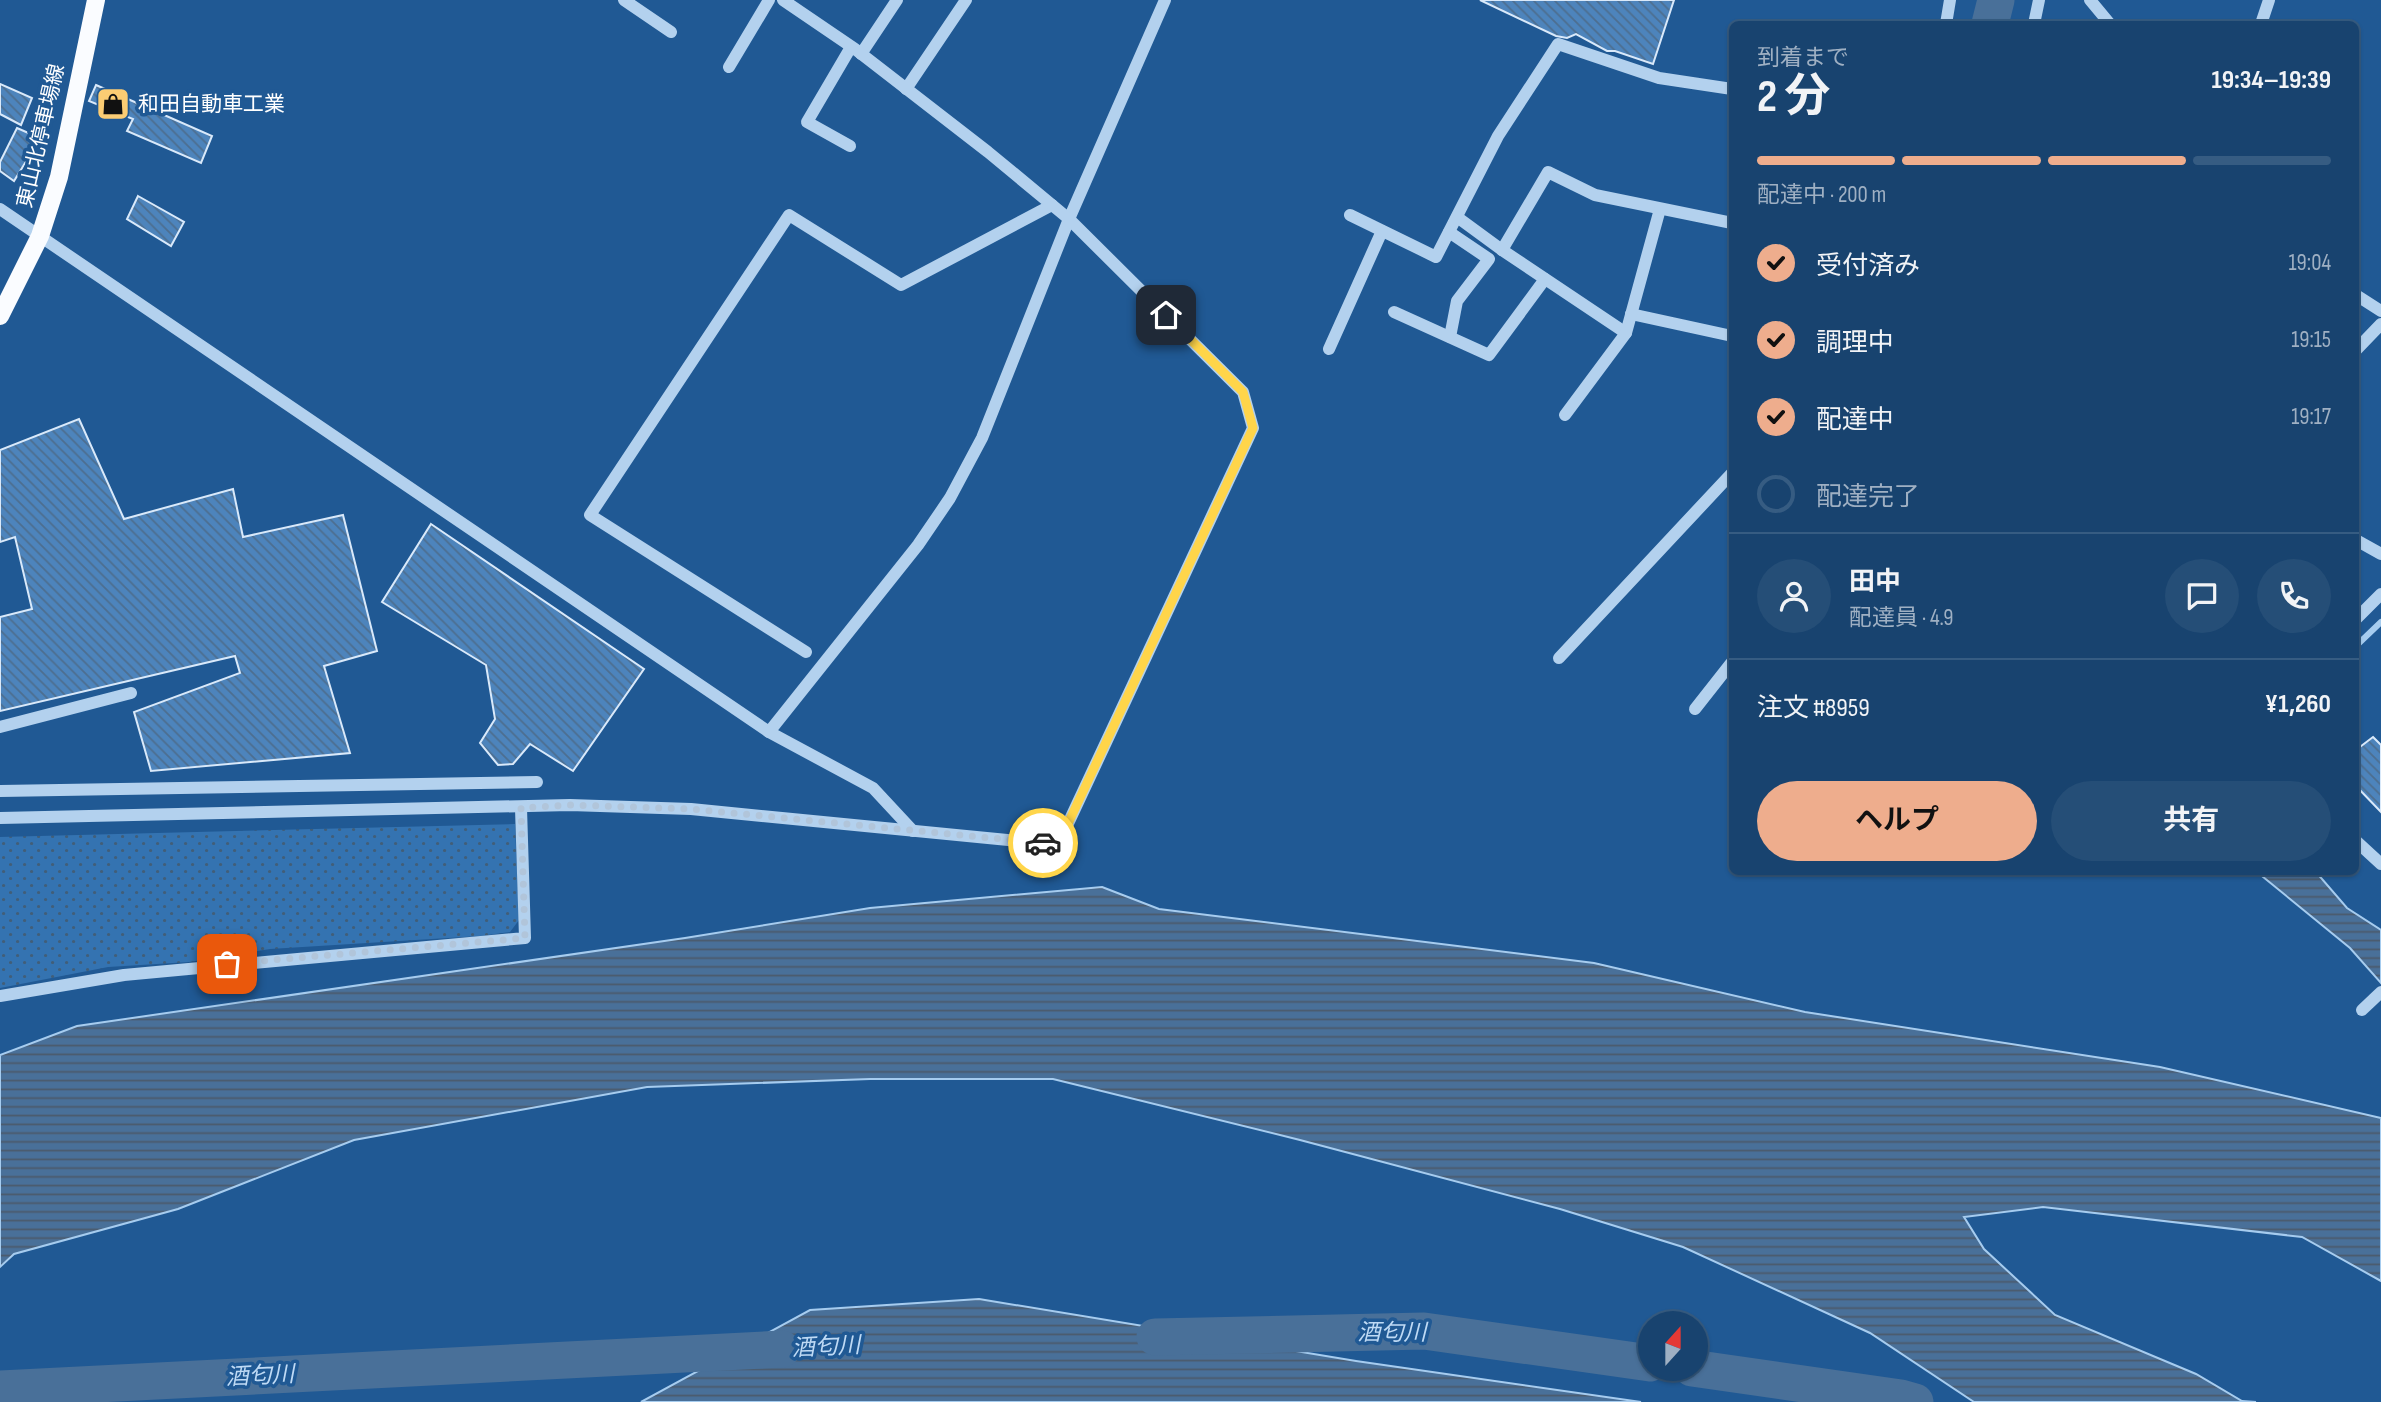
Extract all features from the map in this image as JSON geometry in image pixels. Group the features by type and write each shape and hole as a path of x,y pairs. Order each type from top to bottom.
{"main road":[{"name":"東山北停車場線","path":"0,316 40,236 59,177 96,0"}],"street":[{"path":"624,0 671,32"},
{"path":"729,67 769,0"},
{"path":"0,818 570,805 691,809 1058,845 1253,428 1243,392 1069,219 988,152 856,50 783,0"},
{"path":"850,146 807,122 856,50 897,0"},
{"path":"906,89 967,0"},
{"path":"769,732 918,545 950,498 982,438 1069,219 1165,0"},
{"path":"1946,21 1950,0"},
{"path":"2035,21 2039,0"},
{"path":"2090,0 2108,21"},
{"path":"2262,21 2269,0"},
{"path":"1350,215 1436,257 1498,136 1558,44 1659,78 1729,89"},
{"path":"1502,250 1548,172 1595,195 1729,222"},
{"path":"806,652 590,515 789,215 901,285 1052,205"},
{"path":"0,209 769,732 873,788 913,831"},
{"path":"1565,415 1626,333 1660,209"},
{"path":"1457,217 1626,333"},
{"path":"1329,349 1382,231"},
{"path":"1449,232 1489,259 1457,301 1450,338"},
{"path":"1394,313 1489,355 1545,279"},
{"path":"2359,297 2381,311"},
{"path":"1631,314 1729,335"},
{"path":"2359,347 2381,324"},
{"path":"1559,658 1729,476"},
{"path":"2359,542 2381,554"},
{"path":"2359,617 2381,594"},
{"path":"1695,709 1729,666"},
{"path":"0,727 131,693"},
{"path":"0,791 537,782"},
{"path":"0,996 124,975 525,938 521,808"},
{"path":"2359,844 2381,864"},
{"path":"2362,1010 2381,992"}],"shaded area":[{"path":"515,824 519,920 510,932 270,949 189,962 108,967 0,988 0,837"}],"water":[{"path":"2261,875 2319,875 2347,908 2381,930 2381,983 2350,948"},
{"path":"1102,887 1159,909 1594,963 1805,1012 2160,1067 2381,1118 2381,1281 2302,1237 2043,1207 1964,1217 1984,1249 2055,1315 2196,1374 2242,1401 2256,1402 1974,1402 1870,1333 1683,1247 1560,1209 1300,1140 1053,1079 870,1079 647,1087 354,1140 178,1209 14,1254 0,1267 0,1055 77,1026 685,938 870,908"},
{"path":"979,1299 1356,1361 1641,1402 641,1402 810,1310"}],"building":[{"path":"1480,0 1674,0 1653,64 1615,51 1607,51 1576,34 1567,38 1556,36"},
{"path":"0,84 32,98 21,125 0,114"},
{"path":"96,85 212,136 201,163 127,131 133,119 89,101"},
{"path":"17,128 49,142 42,160 30,155 14,181 0,171 0,162"},
{"path":"138,196 184,222 171,246 127,219"},
{"path":"79,419 124,519 233,489 243,537 343,515 377,651 324,666 350,753 151,771 134,712 240,673 235,656 0,711 0,617 32,609 15,537 0,542 0,450"},
{"path":"431,524 644,669 573,771 530,744 513,764 498,765 480,743 495,719 486,665 382,602"},
{"path":"2373,737 2381,745 2381,812 2359,789 2359,748"}],"waterway":[{"path":"1991,21 1996,0"},
{"path":"2359,643 2381,622"},
{"name":"酒匂川","path":"1155,1337 1424,1331 1638,1361"},
{"name":"酒匂川","path":"0,1389 782,1349"},
{"name":"酒匂川","path":"1708,1370 1915,1402"}],"way so far":[{"path":"227,964 525,938 521,808 570,805 691,809 1043,843"}],"place":[{"name":"和田自動車工業","path":"113,104"}],"route":[{"path":"1043,843 1058,845 1253,428 1243,392 1166,315"}]}
